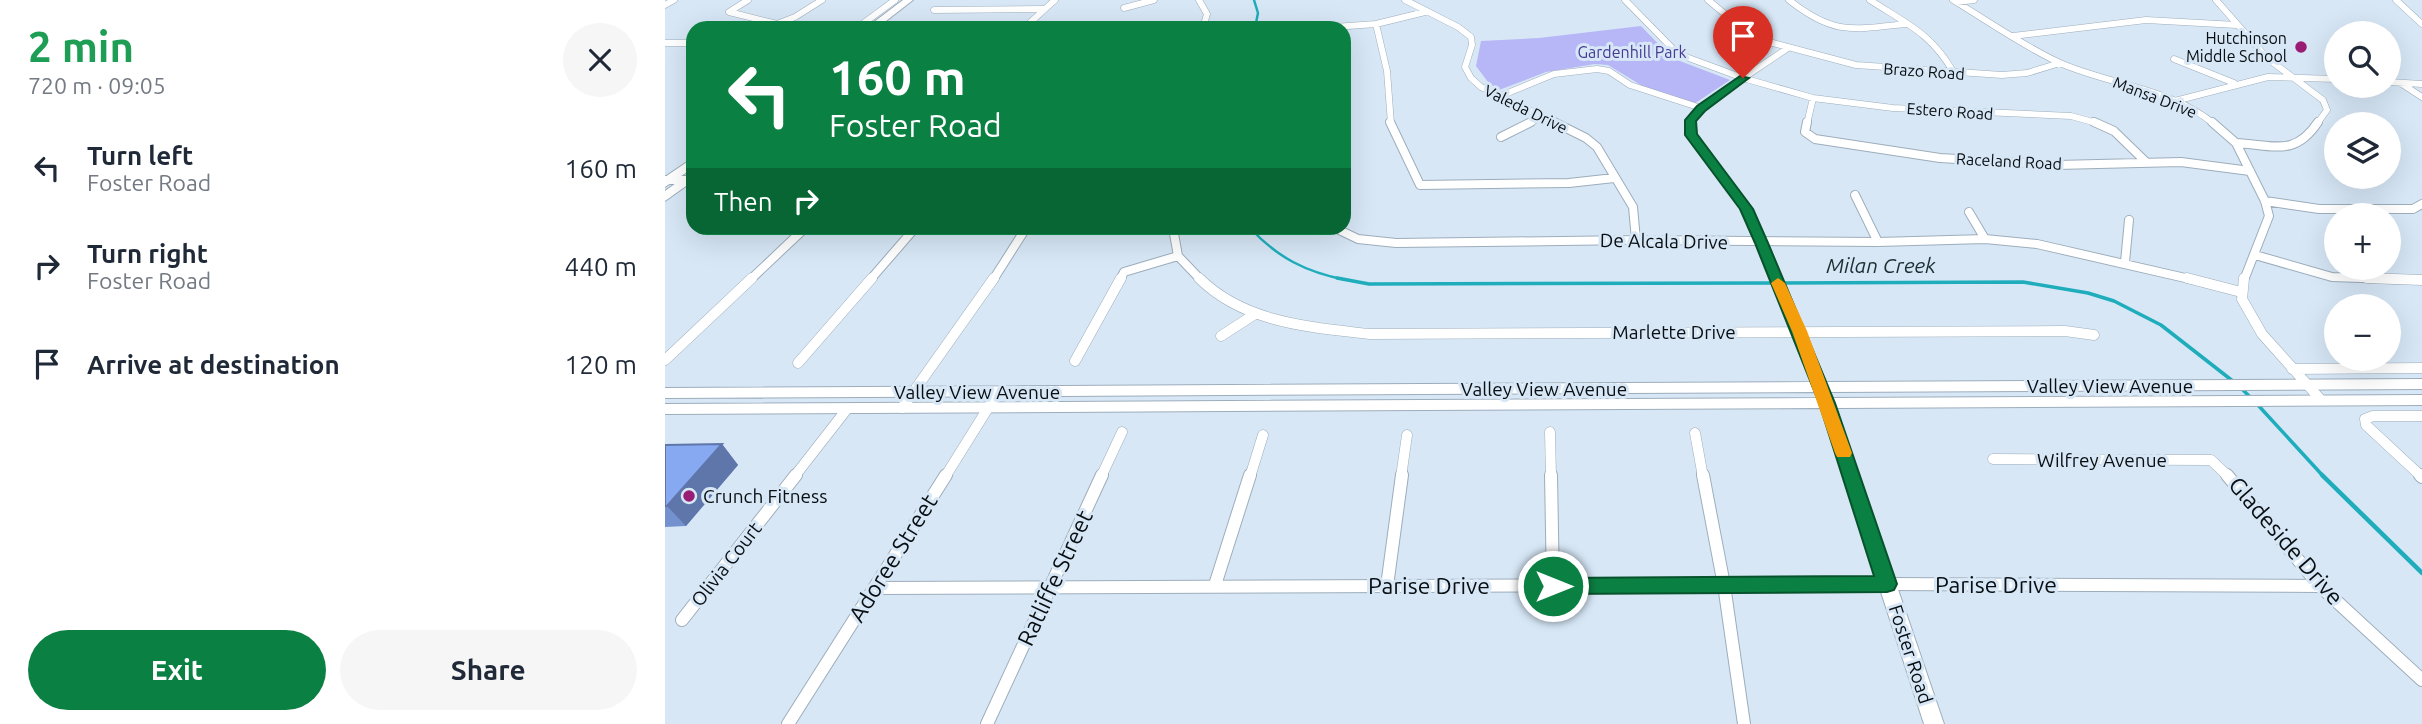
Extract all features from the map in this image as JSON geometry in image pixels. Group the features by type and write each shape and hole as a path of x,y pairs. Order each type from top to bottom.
{"main road":[{"path":"880,21 909,0"},
{"path":"894,21 922,0"},
{"path":"1701,108 1743,78"},
{"name":"Foster Road","path":"1701,108 1691,120 1691,135 1747,209 1799,331 1824,396 1934,724"},
{"path":"666,181 686,167"},
{"path":"665,197 686,181"},
{"name":"Valley View Avenue","path":"665,410 1824,396 2237,385 2422,384"},
{"name":"Valley View Avenue","path":"665,393 998,392 2422,400"}],"street":[{"path":"665,5 674,0"},
{"path":"748,0 729,12 759,21"},
{"path":"786,21 822,0"},
{"path":"866,21 895,0"},
{"path":"1031,21 1055,0"},
{"path":"1124,8 1154,0"},
{"path":"1199,0 1207,14 1205,21"},
{"name":"Valeda Drive","path":"1405,0 1458,27 1471,37 1472,45 1465,67 1471,78 1481,87 1586,138 1597,148 1633,207 1636,240"},
{"name":"Estero Road","path":"1625,0 1678,54 1743,78 1813,98 1955,113 2071,116 2114,131 2145,162"},
{"name":"Brazo Road","path":"1708,0 1746,33 1788,48 1856,65 2017,75 2060,63"},
{"path":"1789,0 1816,20 1841,27 1871,28 1905,24"},
{"path":"1870,0 1941,50 1954,73"},
{"path":"1954,1 1975,0"},
{"path":"2216,0 2267,58 2323,100 2327,110 2307,139 2295,146 2236,143"},
{"path":"2396,0 2422,24"},
{"name":"Mansa Drive","path":"1954,1 2060,63 2175,101 2203,115 2236,143 2265,201"},
{"path":"934,10 1042,9"},
{"path":"1351,26 1376,24 1425,12"},
{"path":"2013,36 2134,21 2237,25"},
{"path":"1376,24 1387,71 1389,121 1420,185 1569,183 1614,178"},
{"path":"665,43 686,43"},
{"path":"1743,78 1788,48"},
{"path":"2174,59 2235,84"},
{"path":"1498,97 1554,74 1597,69 1608,71 1630,85 1701,108"},
{"path":"2175,101 2268,77 2324,78"},
{"path":"2401,82 2422,84"},
{"path":"2401,83 2422,97"},
{"name":"Raceland Road","path":"1813,98 1805,132 1815,139 1940,158 2057,165 2181,162 2250,171"},
{"path":"1501,136 1542,117"},
{"path":"666,181 686,178"},
{"path":"1855,195 1878,242"},
{"path":"2321,400 2253,322 2241,292 2244,276 2269,216 2265,201 2319,209 2413,209 2422,204"},
{"path":"1969,212 1985,239"},
{"path":"2125,262 2129,220"},
{"path":"665,360 798,235"},
{"path":"798,363 909,235"},
{"path":"902,408 1022,235"},
{"path":"1075,361 1124,272 1178,256 1174,235"},
{"name":"De Alcala Drive","path":"1350,235 1358,239 1396,243 1636,240 1762,243 1985,239 2037,244 2125,262 2241,292"},
{"path":"2255,255 2332,278 2422,280"},
{"name":"Marlette Drive","path":"1178,256 1210,289 1255,314 1311,327 1369,334 2065,331 2094,335"},
{"path":"1221,336 1255,314"},
{"path":"2292,369 2422,368"},
{"name":"Adoree Street","path":"788,724 998,392"},
{"name":"Olivia Court","path":"682,620 847,408"},
{"path":"2422,416 2373,416 2365,419 2365,425 2422,477"},
{"name":"Ratliffe Street","path":"987,724 1122,432"},
{"path":"1550,432 1553,586"},
{"path":"1695,433 1724,585 1744,724"},
{"path":"1215,585 1263,435"},
{"path":"1387,586 1407,435"},
{"name":"Wilfrey Avenue","path":"1993,459 2210,460"},
{"name":"Gladeside Drive","path":"2210,460 2231,478 2320,586 2422,680"},
{"name":"Parise Drive","path":"874,588 1887,584 2320,586"}],"green space":[{"name":"Gardenhill Park","path":"1641,26 1672,58 1730,80 1694,104 1644,87 1608,65 1595,64 1546,72 1499,90 1488,82 1476,66 1481,41 1539,38"}],"building":[{"path":"722,444 667,506 665,506 665,445"}],"waterway":[{"name":"Milan Creek","path":"1254,0 1258,13 1256,21"},
{"name":"Milan Creek","path":"1257,235 1293,262 1318,273 1341,279"},
{"name":"Milan Creek","path":"1337,278 1341,279"},
{"name":"Milan Creek","path":"1341,279 1369,284 1773,283"},
{"name":"Milan Creek","path":"1341,279 1346,280"},
{"name":"Milan Creek","path":"1780,283 2023,282 2088,293 2114,301 2161,325 2234,382"},
{"name":"Milan Creek","path":"2240,387 2252,399"},
{"name":"Milan Creek","path":"2257,404 2324,477"},
{"name":"Milan Creek","path":"2324,477 2422,573"}],"slow traffic":[{"path":"1778,283 1827,403 1843,453"}],"place":[{"name":"Hutchinson Middle School","path":"2301,47"},
{"name":"Crunch Fitness","path":"689,496"}],"route":[{"path":"1553,586 1887,584 1827,403 1762,243 1747,209 1691,135 1691,120 1701,108 1743,78"}]}
